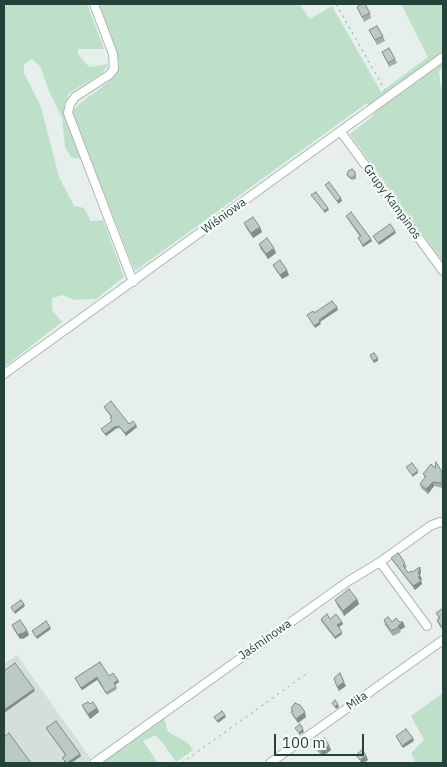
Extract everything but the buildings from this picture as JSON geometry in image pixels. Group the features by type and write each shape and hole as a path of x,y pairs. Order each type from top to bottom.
{"street":[{"path":"94,4 114,60 114,69 109,75 75,97 70,104 68,113 133,282"},
{"name":"Wiśniowa","path":"4,374 443,57"},
{"name":"Grupy Kampinos","path":"341,132 443,271"},
{"name":"Jaśminowa","path":"94,763 347,582 380,562 430,526 442,523"},
{"path":"380,562 427,626"},
{"name":"Miła","path":"270,763 443,640"}],"path":[{"path":"336,4 389,97"},
{"path":"182,763 306,674"}],"shaded area":[{"path":"17,655 91,759 85,763 4,763 4,664"}],"green space":[{"path":"4,4 87,4 104,49 78,49 78,54 89,67 109,64 102,73 69,93 64,106 80,159 71,157 65,147 62,118 40,66 32,59 24,64 24,73 41,107 59,177 74,206 84,208 91,221 103,220 124,277 96,299 75,300 63,295 52,298 52,310 62,322 4,367"},
{"path":"97,4 301,4 310,19 332,6 381,92 428,57 401,4 443,4 443,67 439,71 441,87 443,89 443,262 350,134 374,115 367,103 135,271 73,117 73,111 79,104 110,81 118,71 119,61"},
{"path":"443,693 443,763 416,763 411,753 424,740 411,716"},
{"path":"164,718 168,732 188,743 193,750 176,762 155,735 143,741 158,763 101,763"}]}
